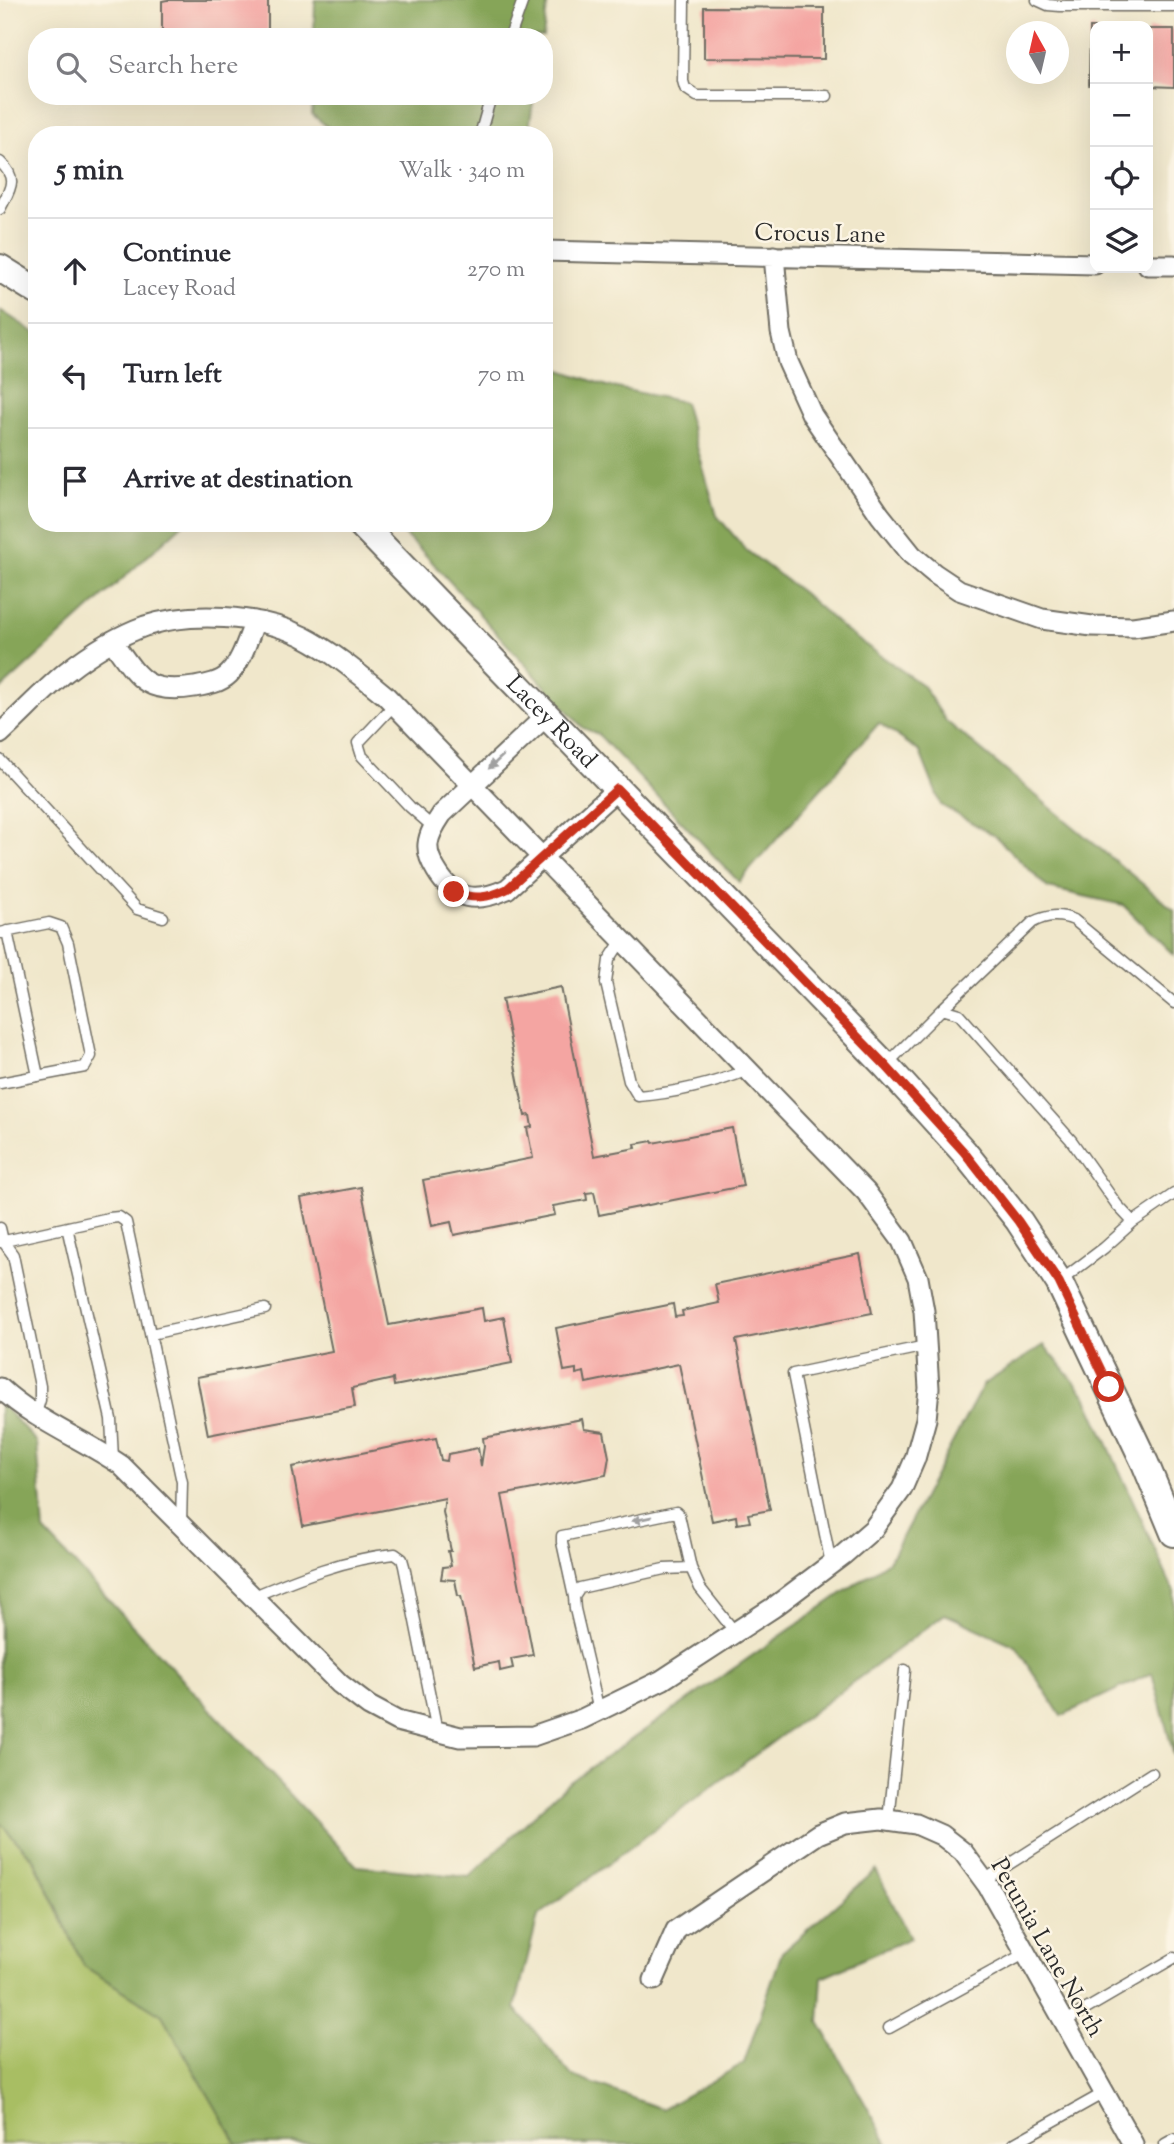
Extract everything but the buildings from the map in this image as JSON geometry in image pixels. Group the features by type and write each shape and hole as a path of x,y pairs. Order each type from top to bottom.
{"main road":[{"path":"0,268 28,285"},
{"name":"Lacey Road","path":"369,532 886,1066 972,1162 1018,1221 1059,1282 1145,1463 1174,1533"}],"street":[{"name":"Crocus Lane","path":"553,251 1090,264"},
{"path":"774,256 781,332 788,362 812,415 873,505 912,555 959,590 1042,619 1092,626 1133,627 1174,621"},
{"path":"1153,265 1174,265"},
{"path":"0,734 67,671 112,641 145,626 182,619 230,618 255,621 300,635 337,656 394,705 866,1192 902,1241 918,1278 924,1311 929,1388 926,1419 915,1460 902,1489 873,1529 831,1564 662,1680 582,1719 533,1736 460,1737 397,1721 369,1706 340,1684 162,1504 113,1460 35,1416 0,1388"},
{"path":"112,641 137,675 149,684 172,690 215,683 228,675 237,663 255,621"},
{"path":"546,716 442,814 433,827 428,844 429,859 442,880 454,892 468,897 489,897 507,889 617,789"},
{"name":"Petunia Lane North","path":"654,1980 676,1930 818,1834 845,1823 889,1820 916,1824 941,1835 963,1852 984,1880 1133,2144"}],"lane":[{"path":"513,28 523,0"},
{"path":"684,0 683,81 691,93 697,96 827,96"},
{"path":"1037,0 1060,6 1174,6"},
{"path":"483,126 488,105"},
{"path":"0,162 9,171 12,185 0,209"},
{"path":"394,705 358,743 359,750 401,798 433,827"},
{"path":"0,760 137,909 163,917"},
{"path":"886,1066 1033,922 1044,917 1062,916 1074,920 1174,1003"},
{"path":"0,1083 38,1076 85,1067 91,1056 68,943 61,927 49,923 4,932 38,1076"},
{"path":"622,940 609,960 606,983 629,1081 638,1096 721,1081 748,1070"},
{"path":"942,1009 959,1014 1029,1090 1071,1140 1133,1223"},
{"path":"1059,1282 1174,1194"},
{"path":"1,1241 109,1217 119,1217 126,1222 182,1482 181,1525"},
{"path":"67,1227 111,1419 113,1460"},
{"path":"0,1228 1,1241 13,1255 40,1385 40,1400 35,1416"},
{"path":"151,1334 265,1309"},
{"path":"831,1564 793,1374 926,1346"},
{"path":"599,1711 562,1536 676,1512 679,1515 691,1568 700,1588 735,1632"},
{"path":"252,1597 370,1556 396,1554 402,1559 404,1566 437,1731"},
{"path":"574,1597 580,1588 664,1569 691,1568"},
{"path":"889,1820 905,1670"},
{"path":"984,1880 1152,1773"},
{"path":"888,2028 1026,1953"},
{"path":"1064,2022 1174,1958"},
{"path":"1013,2144 1104,2093"},
{"path":"1165,2144 1174,2139"}],"green space":[{"path":"315,0 548,0 544,28 314,28"},
{"path":"312,105 533,105 529,126 326,126 312,114"},
{"path":"0,310 28,328 28,532 174,532 0,690"},
{"path":"553,367 607,386 684,402 717,516 746,550 803,593 846,631 922,685 946,721 1174,910 1174,955 1123,905 1048,888 995,836 941,805 920,752 879,723 739,882 598,734 583,728 422,551 401,532 553,532"},
{"path":"1044,1345 1086,1396 1174,1592 1174,1756 1152,1673 1061,1716 1016,1646 945,1614 538,1916 515,2008 572,2076 662,2109 744,2063 782,1952 876,1870 910,1938 822,1977 819,2022 888,2144 237,2144 162,2015 84,1966 35,1860 0,1823 0,1403 37,1442 44,1531 357,1866 469,1877 567,1784 890,1560 983,1385"},
{"path":"0,1823 34,1860 84,1966 162,2015 237,2144 0,2144"}],"route":[{"path":"454,892 468,897 489,897 507,889 617,789 886,1066 964,1152 1018,1221 1059,1282 1109,1387"}]}
